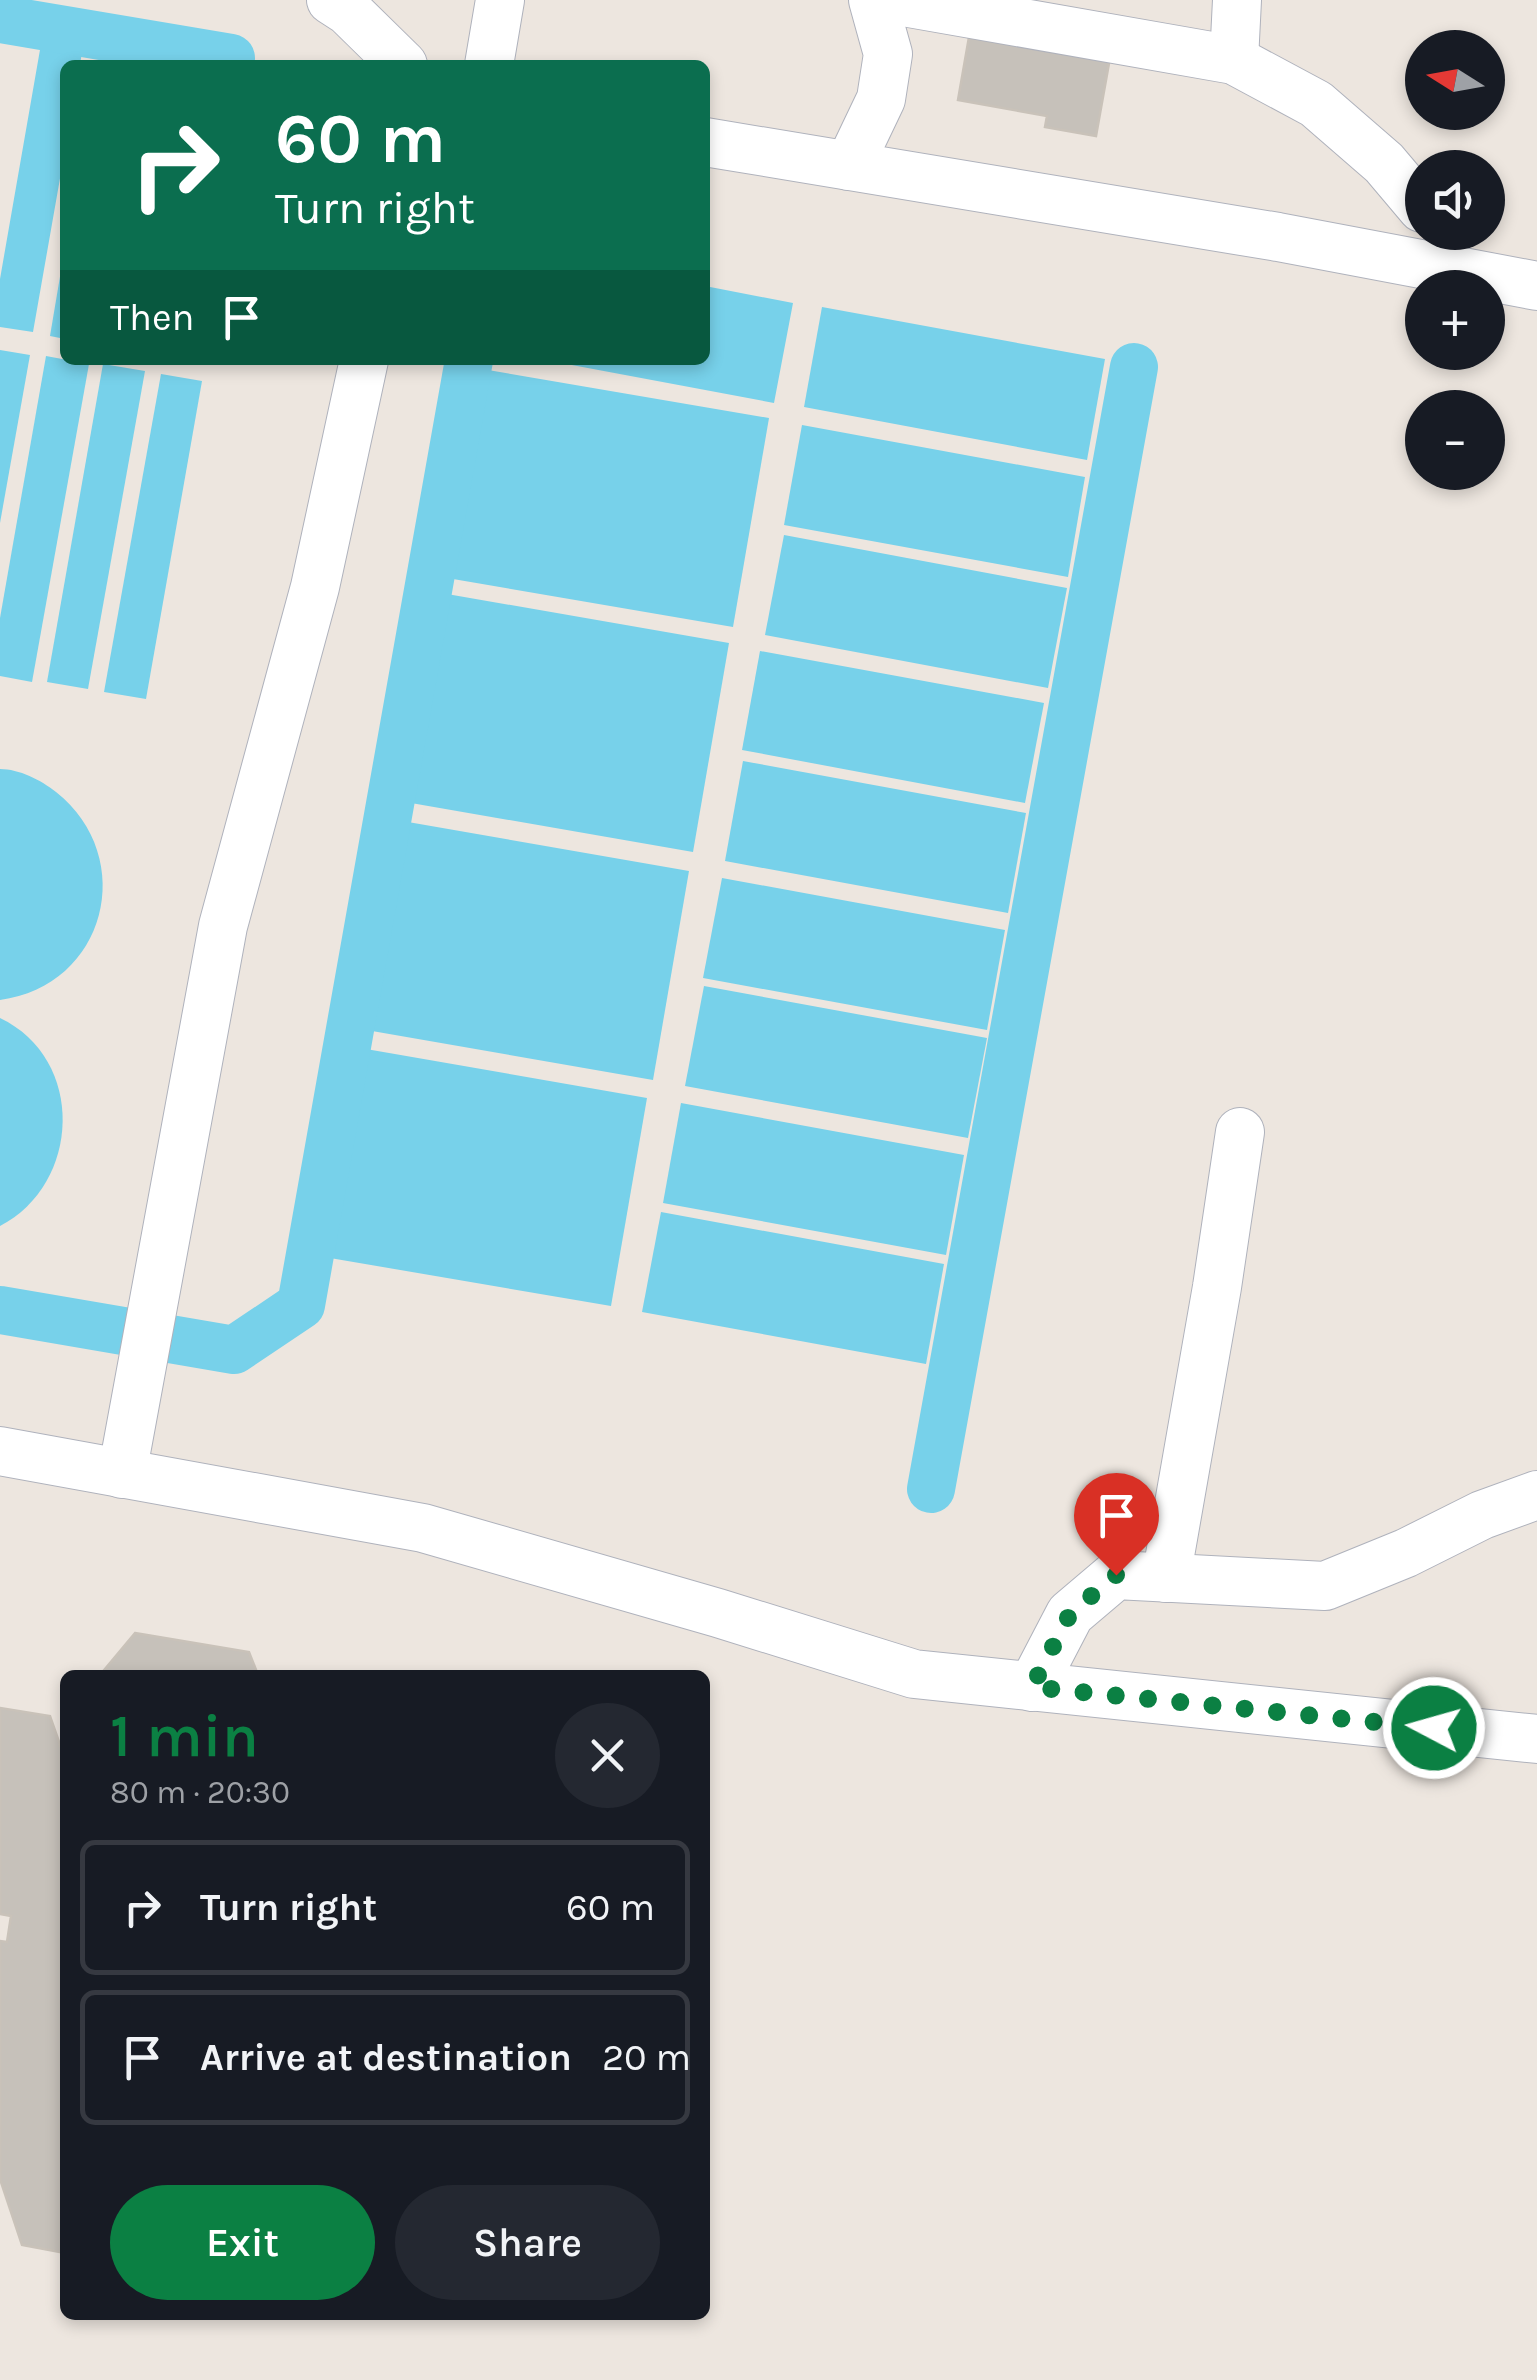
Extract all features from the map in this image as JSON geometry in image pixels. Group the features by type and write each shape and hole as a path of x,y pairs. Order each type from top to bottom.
{"lane":[{"path":"332,0 398,60"},
{"path":"490,60 500,0"},
{"path":"849,166 881,98 888,54 873,0"},
{"path":"892,0 1234,60 1316,104 1384,163 1405,188"},
{"path":"1234,60 1237,0"},
{"path":"710,143 1278,237 1449,270"},
{"path":"1458,250 1475,270"},
{"path":"1505,280 1537,286"},
{"path":"122,1474 223,926 315,587 363,365"},
{"path":"1166,1578 1218,1287 1240,1132"},
{"path":"0,1452 422,1528 914,1674 1537,1739"},
{"path":"1032,1687 1070,1614 1116,1575 1325,1586 1406,1554 1482,1514 1537,1495"}],"water":[{"path":"41,44 82,52 81,60 60,60 60,178 33,332 0,327 0,279"},
{"path":"60,277 60,338 50,336"},
{"path":"710,287 793,303 774,403 572,365 710,365"},
{"path":"822,307 1105,359 1087,460 804,407"},
{"path":"0,350 30,355 0,523"},
{"path":"46,356 60,359 60,365 89,365 32,682 0,676 0,618"},
{"path":"103,365 145,371 88,689 47,682"},
{"path":"488,370 769,418 733,627 453,579"},
{"path":"161,374 202,381 146,699 104,692"},
{"path":"802,425 1085,477 1068,577 784,525"},
{"path":"784,535 1067,588 1048,688 765,635"},
{"path":"447,594 729,643 693,852 411,803"},
{"path":"760,651 1044,703 1025,803 742,750"},
{"path":"743,761 1026,813 1008,913 725,861"},
{"path":"0,769 44,783 82,819 97,850 103,883 99,915 86,945 65,971 36,990 0,1000"},
{"path":"408,822 689,871 653,1080 372,1031"},
{"path":"722,878 1005,930 987,1030 703,978"},
{"path":"704,986 987,1038 968,1138 685,1086"},
{"path":"0,1018 28,1037 48,1062 59,1091 63,1122 58,1153 46,1182 27,1207 0,1226"},
{"path":"366,1049 647,1098 611,1306 330,1258"},
{"path":"681,1103 964,1155 946,1255 663,1203"},
{"path":"661,1212 944,1264 926,1364 642,1312"}],"building":[{"path":"969,37 1111,52 1096,136 1045,127 1047,116 958,100"},
{"path":"135,1633 249,1652 256,1670 104,1670"},
{"path":"0,1708 50,1716 60,1745 60,2252 22,2245 0,2179 0,1941 7,1942 11,1916 0,1914"}],"waterway":[{"path":"0,19 231,58"},
{"path":"0,1310 234,1350 301,1305 468,365"},
{"path":"931,1489 1134,367"}],"route":[{"path":"1116,1575 1070,1614 1032,1687 1434,1728"}]}
